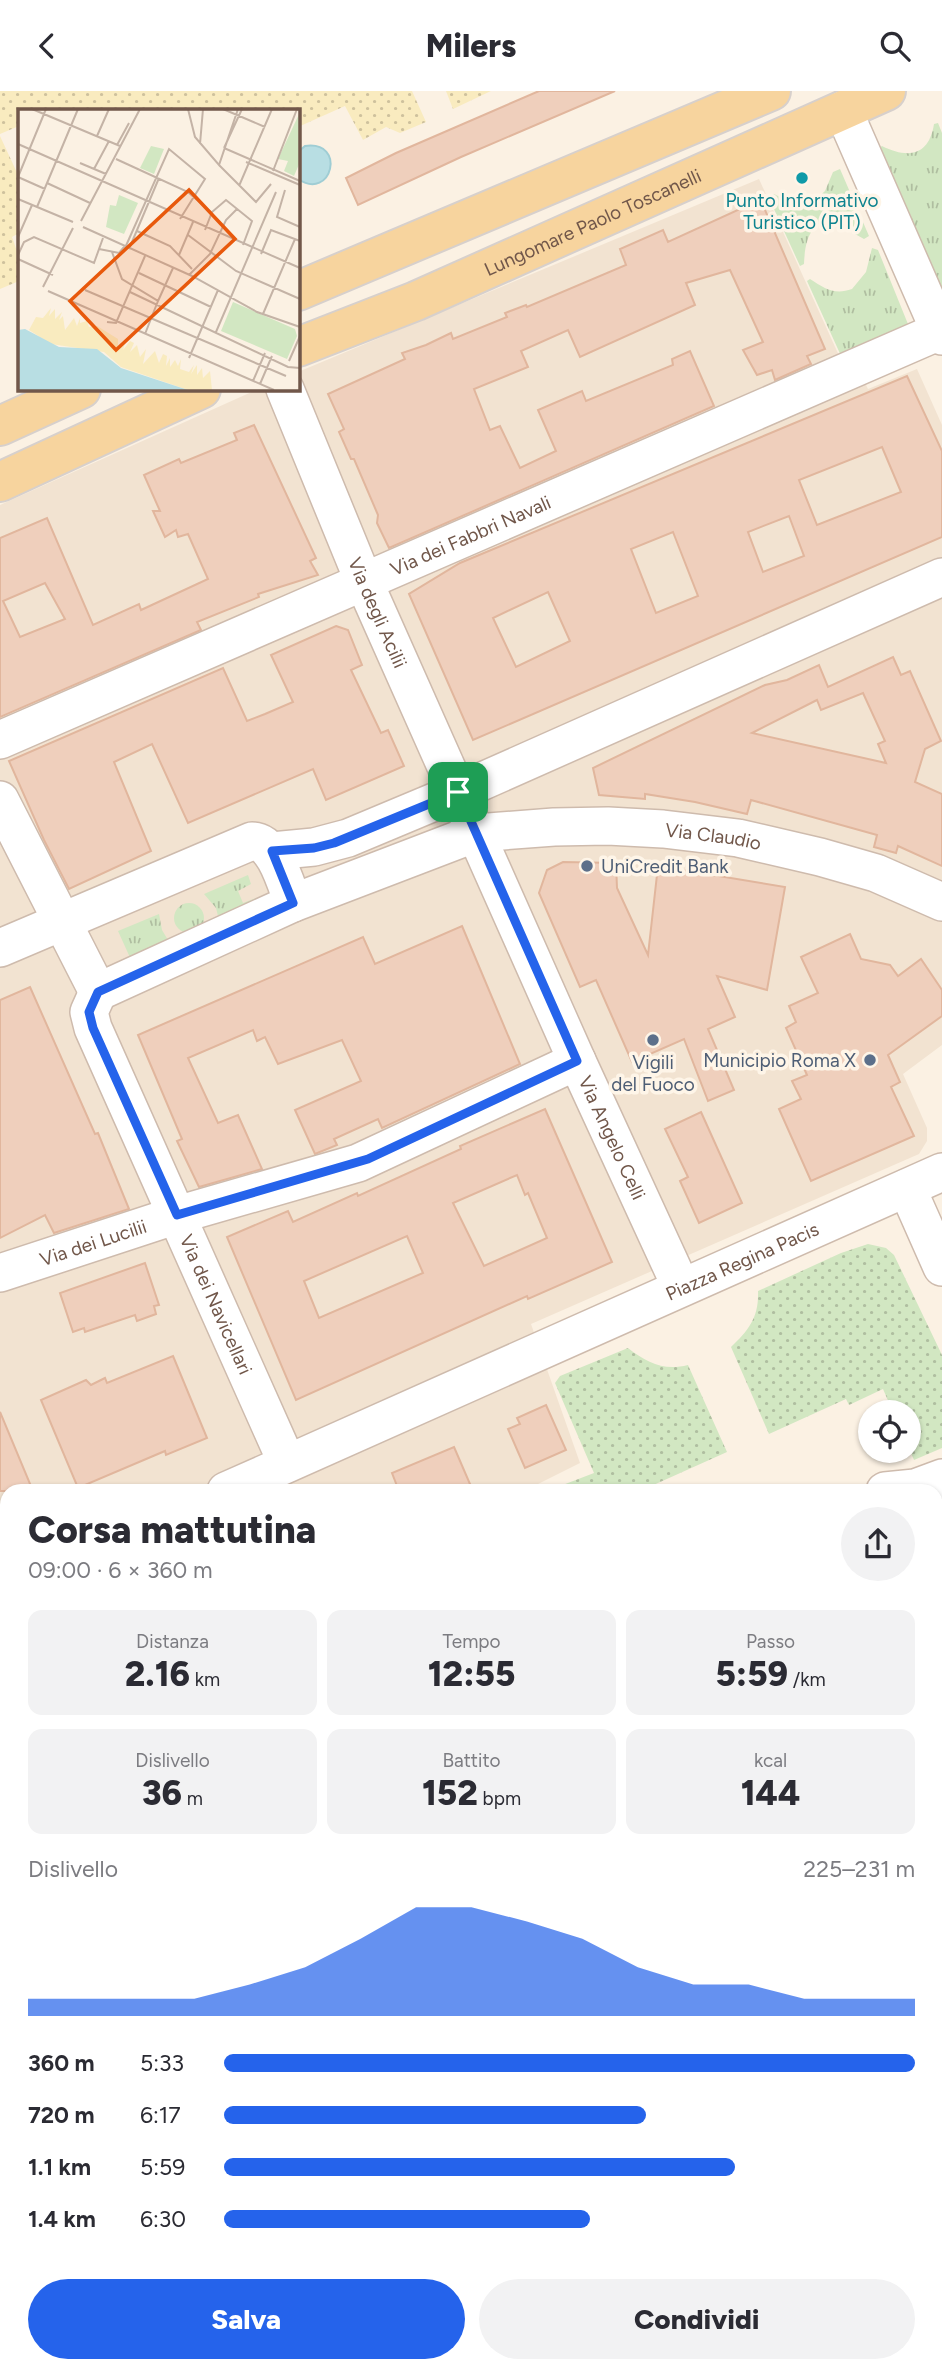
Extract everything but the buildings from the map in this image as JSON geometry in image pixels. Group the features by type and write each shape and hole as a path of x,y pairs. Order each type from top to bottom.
{"main road":[{"path":"299,291 771,91"},
{"name":"Lungomare Paolo Toscanelli","path":"299,347 416,301 886,91"},
{"path":"0,426 79,390"},
{"path":"0,482 199,390"}],"street":[{"path":"843,110 934,335"},
{"path":"299,307 327,292 364,261"},
{"name":"Via dei Fabbri Navali","path":"0,740 934,335"},
{"name":"Via degli Acilii","path":"285,390 364,582 476,833"},
{"path":"272,851 314,848 334,843 458,792 942,577"},
{"path":"0,800 98,992"},
{"name":"Via Claudio","path":"98,992 293,903 476,833 554,827 627,827 738,838 876,873 942,902"},
{"name":"Via Angelo Celli","path":"476,833 681,1287"},
{"path":"0,948 247,843 261,842 272,851 293,903"},
{"name":"Via dei Navicellari","path":"98,992 89,1012 93,1028 288,1463"},
{"name":"Via dei Lucilii","path":"0,1273 177,1215 368,1159 577,1061"},
{"name":"Piazza Regina Pacis","path":"242,1484 942,1172"},
{"path":"906,1188 942,1267"}],"shaded area":[{"path":"759,179 841,360 852,356 868,389 917,369 942,425 942,1045 903,1074 927,1128 927,1141 919,1154 531,1324 580,1463 538,1484 0,1484 0,505 256,390 299,390 299,372"}],"green space":[{"path":"938,123 942,133 942,290 879,148 882,146 900,153 916,152 927,143 934,124"},
{"path":"840,169 869,236 864,239 846,229 843,218 824,221 812,231 806,245 804,264 800,266 768,196 774,194 790,202 810,205 825,191 833,172"},
{"path":"872,248 878,250 910,329 842,358 807,281 810,279 835,291 852,289 866,272"},
{"path":"248,875 251,884 238,891 243,903 256,898 259,906 220,924 216,908 204,894"},
{"path":"189,903 200,907 204,918 200,929 189,933 178,929 174,918 178,907"},
{"path":"159,914 162,930 171,945 132,962 118,931"},
{"path":"868,1244 886,1248 894,1255 942,1355 942,1448 921,1457 921,1400 888,1400 883,1389 849,1405 846,1399 769,1434 731,1347 743,1335 755,1316 758,1291 841,1253"},
{"path":"628,1348 642,1358 663,1366 688,1365 727,1452 656,1484 565,1484 594,1473 555,1383 560,1376"}],"sand":[{"path":"0,91 412,91 426,122 400,133 386,127 363,140 345,106 299,127 299,109 18,109 18,126 0,134"},
{"path":"446,91 491,91 453,109"},
{"path":"0,136 18,175 18,234 12,237 18,254 18,281 0,289"}],"water":[{"path":"305,146 318,147 326,152 330,169 319,183 310,184 299,179 299,151"}],"place":[{"name":"Punto Informativo Turistico (PIT)","path":"802,178"},
{"name":"UniCredit Bank","path":"587,866"},
{"name":"Vigili del Fuoco","path":"653,1040"},
{"name":"Municipio Roma X","path":"870,1060"}],"route":[{"path":"458,792 577,1061 368,1159 177,1215 93,1028 89,1012 98,992 293,903 272,851 314,848 334,843 458,792"}]}
